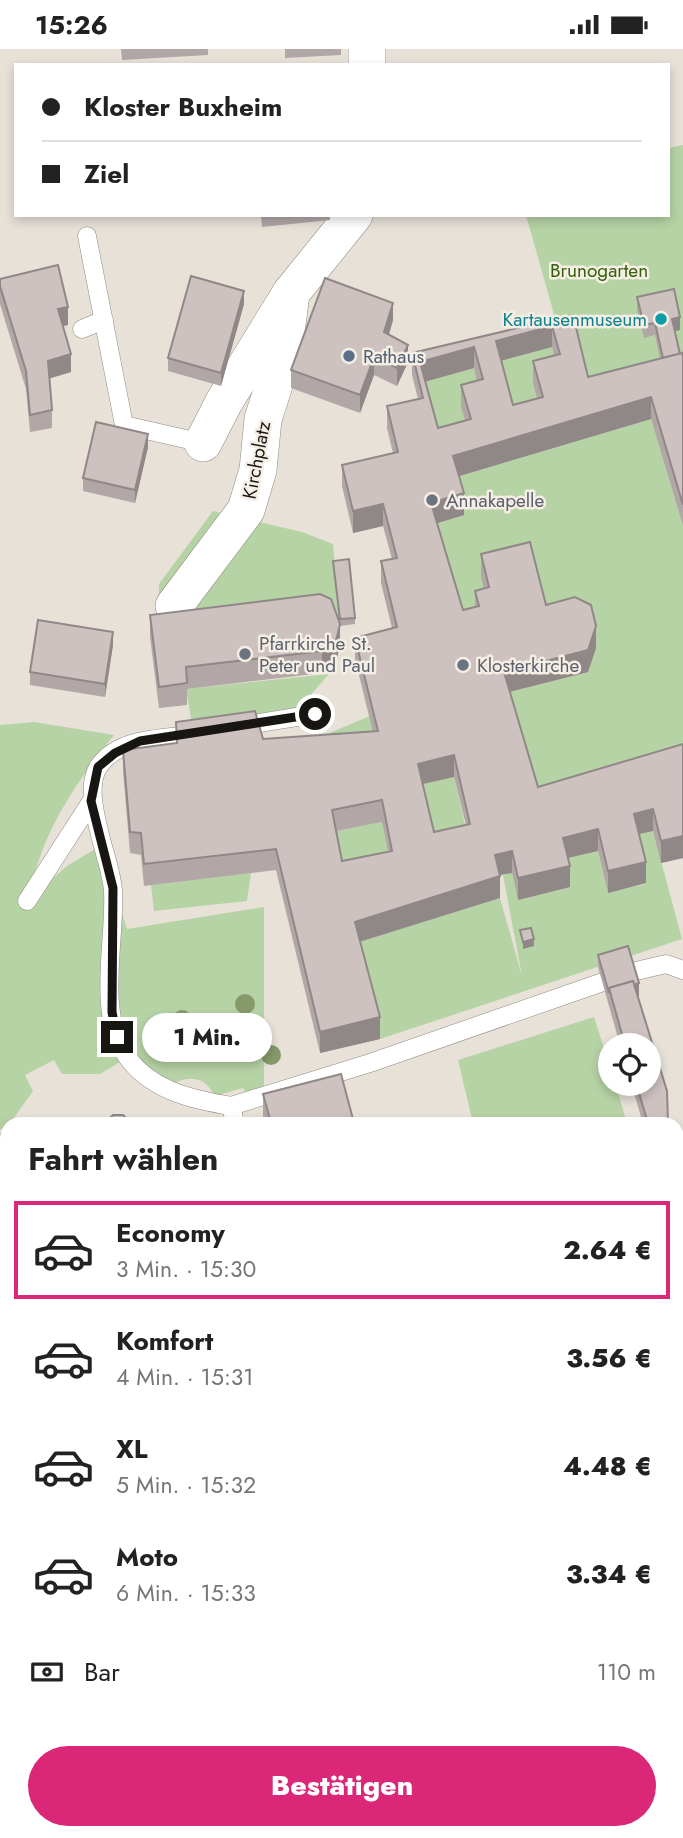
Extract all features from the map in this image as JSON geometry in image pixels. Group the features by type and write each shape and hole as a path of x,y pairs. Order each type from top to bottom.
{"street":[{"path":"203,443 224,402 291,293 352,217"},
{"name":"Kirchplatz","path":"174,606 246,510 258,470 263,419 283,358 291,293"}],"lane":[{"path":"87,236 124,425"},
{"path":"82,329 104,320"},
{"path":"106,432 124,425 203,443"},
{"path":"27,901 91,801 98,767 115,753 140,741 315,714"},
{"path":"91,801 113,888 112,1012 117,1037 130,1061 147,1078 190,1099 233,1115 370,1063 603,982"},
{"path":"632,972 666,964 683,970"}],"green space":[{"name":"Brunogarten","path":"683,145 683,368 638,309 644,337 655,335 665,379 588,399 561,339 527,217 670,217 670,148"},
{"path":"552,347 560,376 543,418 513,426 496,362"},
{"path":"474,368 483,401 471,440 438,450 420,383"},
{"path":"651,419 683,526 683,766 538,809 489,609 463,632 431,525 453,478"},
{"path":"213,511 302,532 333,544 340,626 158,636 159,584"},
{"path":"329,674 291,717 193,730 186,689"},
{"path":"370,716 378,753 263,761"},
{"path":"34,722 114,735 60,812 42,852 28,900 67,866 100,846 127,929 264,907 264,1097 251,1101 243,1088 215,1096 207,1085 197,1079 185,1079 172,1084 143,1068 119,1018 125,1059 100,1074 62,1074 54,1060 25,1075 33,1091 15,1117 0,1117 0,725"},
{"path":"454,777 470,846 434,854 418,785"},
{"path":"382,822 392,873 342,882 333,832"},
{"path":"653,831 682,939 380,1039 355,943 500,898 522,976 503,875 512,873 518,899 569,887 563,859 598,851 608,892 646,884 634,835"},
{"path":"251,873 247,901 154,911 151,885"},
{"path":"594,1017 599,1033 598,1096 619,1096 625,1117 472,1117 458,1060"}],"building":[{"path":"58,265 68,307 58,309 71,354 48,361 52,410 30,415 26,371 0,279"},
{"path":"191,276 244,291 221,373 168,358"},
{"name":"Rathaus","path":"325,278 393,303 384,332 408,345 397,368 374,357 360,395 291,370"},
{"path":"674,289 680,317 672,319 680,354 663,358 655,323 644,325 637,297"},
{"path":"573,315 588,377 682,353 683,505 651,397 453,456 464,493 431,503 463,610 479,606 475,591 489,587 481,554 530,542 546,605 575,597 591,605 596,626 588,650 504,672 538,787 683,744 683,836 661,841 653,809 634,814 646,862 608,871 598,829 563,838 570,866 518,878 512,851 495,855 500,876 355,922 380,1017 320,1032 276,849 144,864 141,833 130,832 123,750 177,743 176,722 255,711 263,739 378,731 355,638 397,627 381,561 397,558 383,504 353,511 342,465 398,452 387,406 423,398 412,353","holes":["552,326 560,354 533,361 543,397 513,405 496,341","474,347 483,379 461,385 471,419 438,428 420,362","454,755 470,824 434,832 418,764","382,800 392,851 342,861 332,810"]},
{"path":"96,422 148,434 135,490 83,478"},
{"path":"349,559 355,618 340,619 333,561"},
{"name":"Pfarrkirche St. Peter und Paul","path":"320,594 331,599 340,624 336,641 322,651 186,667 187,683 159,687 150,615"},
{"path":"38,620 113,632 105,684 30,672"},
{"path":"531,928 534,939 523,942 520,930"},
{"path":"628,946 639,983 634,985 633,981 609,988 609,993 598,955"},
{"path":"633,981 649,1033 622,1033 609,988"},
{"path":"661,1072 667,1091 668,1117 646,1117 640,1096 661,1096"},
{"path":"341,1074 352,1117 269,1117 263,1094"}],"place":[{"name":"Kartausenmuseum","path":"661,319"},
{"name":"Rathaus","path":"349,356"},
{"name":"Annakapelle","path":"432,500"},
{"name":"Pfarrkirche St. Peter und Paul","path":"245,654"},
{"name":"Klosterkirche","path":"463,665"}],"route":[{"path":"117,1037 112,1012 113,888 91,801 98,767 115,753 140,741 194,735 315,714"}]}
